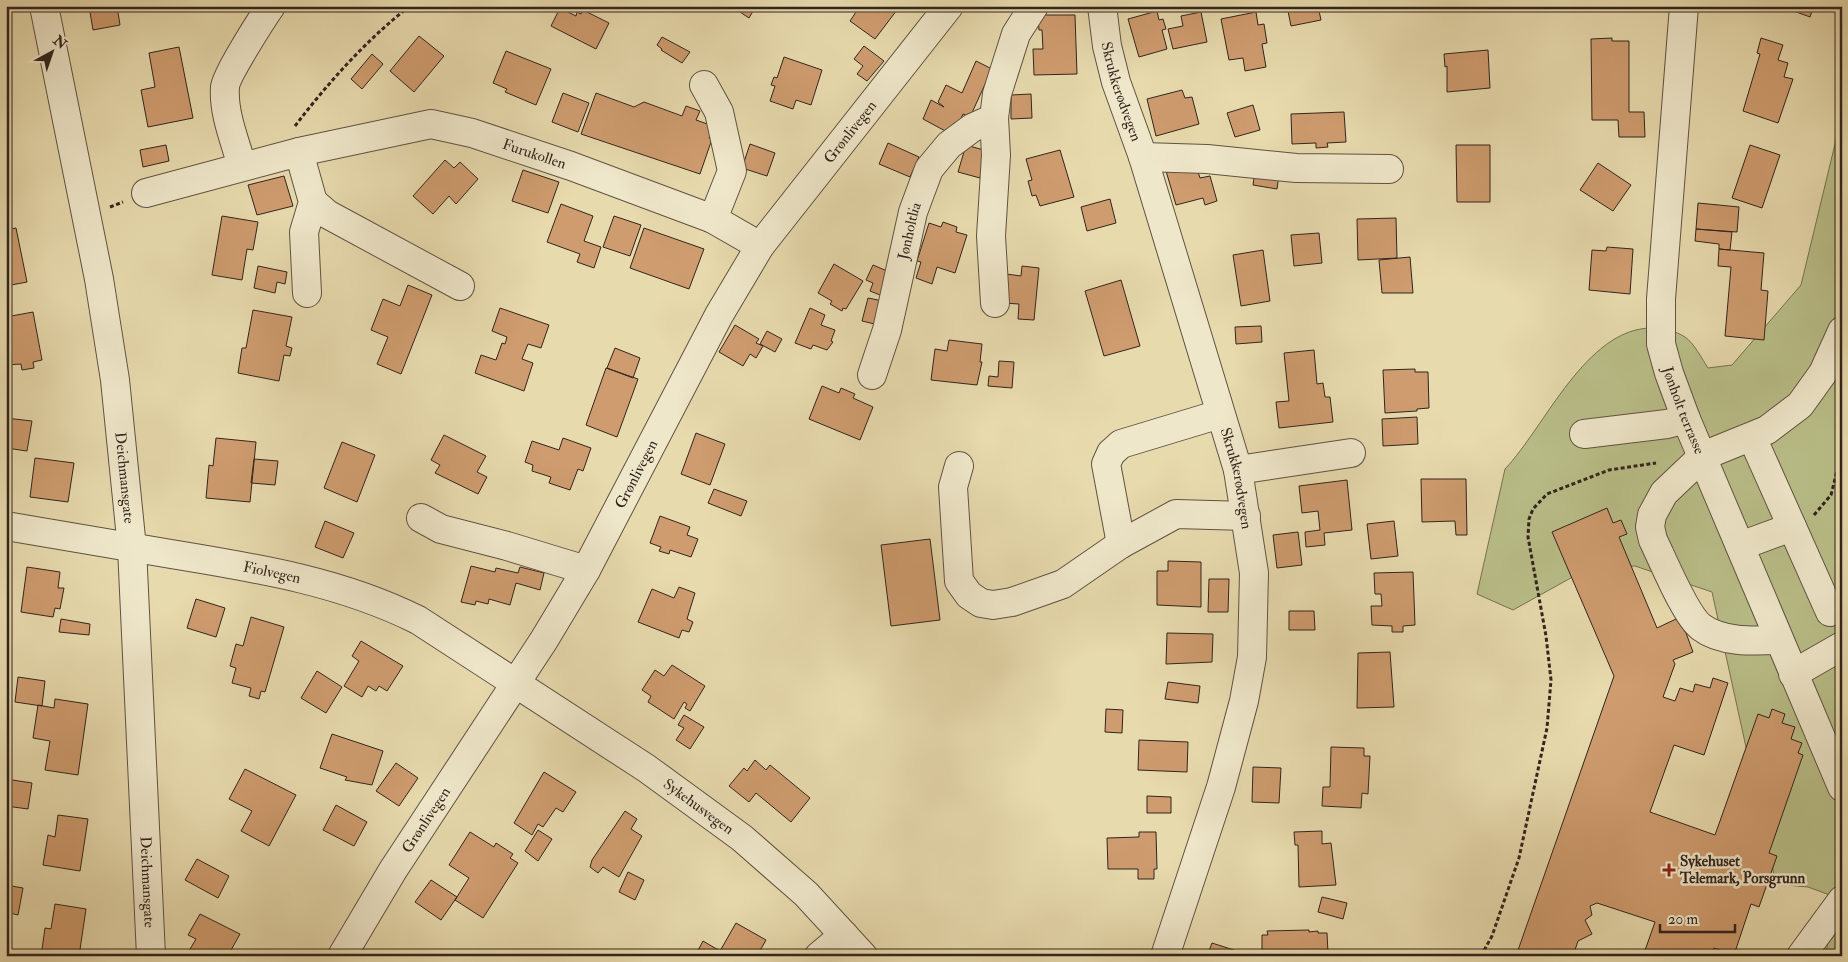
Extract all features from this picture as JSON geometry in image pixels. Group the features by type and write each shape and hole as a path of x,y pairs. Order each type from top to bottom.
{"street":[{"name":"Deichmansgate","path":"44,6 86,217 115,380 132,548 151,956"},
{"path":"242,166 225,104 225,84 236,62 271,6"},
{"name":"Grønlivegen","path":"350,953 393,870 516,682 586,570 719,315 760,246 949,6"},
{"path":"995,303 991,236 996,155 994,118 998,94 1016,34 1034,6"},
{"name":"Skrukkerødvegen","path":"1102,6 1107,46 1116,82 1142,157 1238,470 1254,573 1252,658 1244,701 1221,787 1165,956"},
{"name":"Jønholt terrasse","path":"1684,6 1660,322 1661,344 1668,373 1686,419 1696,462 1740,546 1842,786"},
{"path":"704,85 719,112 732,171 713,219"},
{"name":"Jønholtlia","path":"872,375 887,330 913,212 929,169 949,145 972,128 994,118"},
{"name":"Furukollen","path":"146,193 299,152 431,124 472,133 562,163 713,219 760,246"},
{"path":"299,152 313,202 304,232 307,293"},
{"path":"1142,157 1207,159 1296,168 1389,169"},
{"path":"313,202 327,214 460,286"},
{"path":"1779,640 1740,640 1712,633 1702,628 1691,615 1653,540 1650,527 1652,515 1657,503 1696,462 1767,430 1806,398 1823,373 1842,331"},
{"path":"1121,544 1106,464 1111,453 1121,444 1220,414"},
{"path":"1584,434 1667,424 1686,419"},
{"path":"1752,437 1830,612"},
{"path":"1238,470 1351,453"},
{"path":"959,466 954,487 959,580 969,594 982,603 993,605 1012,602 1063,584 1121,544 1176,514 1246,516"},
{"path":"420,518 441,529 507,546 586,570"},
{"name":"Fiolvegen","path":"6,526 270,570 347,590 383,602 418,620 516,682"},
{"path":"1740,546 1792,527"},
{"path":"1793,674 1842,646"},
{"name":"Sykehusvegen","path":"516,682 646,768 742,838 806,894 863,956"},
{"path":"1801,956 1842,900"},
{"path":"819,956 844,935"}],"path":[{"path":"299,152 287,137 320,94 391,21 410,6"},
{"path":"86,217 146,193"},
{"path":"1792,527 1817,514 1831,495 1842,450"},
{"path":"1481,956 1492,936 1518,858 1547,728 1551,680 1546,636 1528,538 1529,519 1533,509 1547,494 1609,470 1660,462 1696,462"}],"green space":[{"path":"1842,115 1842,956 1825,956 1838,898 1808,887 1776,884 1712,592 1635,566 1587,569 1513,610 1477,594 1505,469 1569,383 1587,362 1607,344 1628,332 1652,328 1669,330 1685,337 1695,347 1708,368 1732,365 1801,285"}],"building":[{"path":"89,6 117,6 120,25 93,30"},
{"path":"731,6 756,6 749,18"},
{"path":"860,6 900,6 875,39 850,21"},
{"path":"1287,6 1318,6 1321,20 1291,26"},
{"path":"1780,6 1814,6 1810,17"},
{"path":"560,8 576,16 577,12 581,14 583,10 609,23 596,49 551,26"},
{"path":"1157,11 1159,20 1163,19 1166,29 1162,30 1167,49 1139,57 1128,19"},
{"path":"1201,12 1207,42 1173,49 1168,29 1183,26 1181,16"},
{"path":"1256,12 1258,25 1264,24 1267,43 1262,44 1266,67 1245,71 1243,58 1229,60 1221,19"},
{"path":"1042,15 1075,15 1077,74 1034,75 1033,49 1043,49 1042,30 1039,30 1038,20"},
{"path":"419,36 444,56 414,92 390,71"},
{"path":"662,37 690,52 682,63 661,50 657,45"},
{"path":"1612,38 1612,41 1629,41 1629,112 1644,112 1645,137 1619,137 1618,120 1592,120 1591,39"},
{"path":"1761,38 1783,45 1778,60 1788,63 1784,77 1793,79 1778,123 1743,111 1760,54 1757,53"},
{"path":"864,46 884,61 867,81 857,74 863,66 854,59"},
{"path":"179,47 193,118 148,127 141,90 155,87 149,53"},
{"path":"1488,50 1490,88 1447,92 1447,66 1445,67 1444,54"},
{"path":"506,51 551,69 536,105 505,92 507,89 493,83"},
{"path":"372,54 383,64 362,89 351,79"},
{"path":"784,57 822,70 811,105 796,100 793,109 770,101 775,86 771,85 774,77 777,78"},
{"path":"976,61 992,69 970,117 963,114 958,125 954,123 949,133 923,119 931,100 944,107 938,102 946,85 962,93"},
{"path":"1182,90 1185,98 1192,97 1199,124 1156,136 1147,99"},
{"path":"563,93 589,103 578,132 552,122"},
{"path":"596,93 634,107 644,102 682,116 686,106 700,111 696,120 713,126 709,138 712,139 700,174 581,134"},
{"path":"1031,94 1032,118 1011,119 1011,95"},
{"path":"1253,105 1260,130 1235,137 1227,113"},
{"path":"1344,112 1346,142 1327,143 1328,147 1316,148 1316,143 1292,144 1291,114"},
{"path":"888,143 919,157 910,177 879,164"},
{"path":"750,144 775,153 767,176 742,168"},
{"path":"166,145 169,161 143,167 140,150"},
{"path":"966,145 987,151 980,178 958,172"},
{"path":"1456,145 1490,145 1490,202 1457,202"},
{"path":"1750,145 1780,155 1762,208 1732,198"},
{"path":"1060,150 1074,197 1040,206 1036,195 1032,196 1028,181 1032,180 1026,159"},
{"path":"445,160 454,168 460,162 478,179 456,204 449,196 433,214 413,196"},
{"path":"1195,162 1200,178 1210,176 1217,201 1205,205 1203,198 1176,205 1166,171"},
{"path":"1598,163 1631,185 1613,211 1580,190"},
{"path":"523,170 559,182 548,213 512,201"},
{"path":"1255,171 1279,175 1277,189 1253,185"},
{"path":"284,176 293,206 257,215 248,185"},
{"path":"1110,199 1116,223 1087,231 1081,207"},
{"path":"1698,203 1739,207 1737,232 1696,229"},
{"path":"561,204 593,216 584,241 601,247 594,268 577,262 580,254 547,242"},
{"path":"222,216 258,222 253,250 247,249 242,280 212,275"},
{"path":"614,216 641,225 630,256 603,247"},
{"path":"1396,218 1397,258 1358,260 1357,219"},
{"path":"943,222 957,227 956,232 967,235 955,273 937,267 932,284 916,278 921,262 917,261 929,223 941,227"},
{"path":"16,228 27,282 6,286 6,230"},
{"path":"644,228 704,249 689,289 630,268"},
{"path":"1696,229 1732,232 1730,250 1719,249 1719,244 1695,241"},
{"path":"1319,233 1322,263 1294,266 1291,235"},
{"path":"1607,247 1633,249 1630,294 1589,290 1592,250 1606,251"},
{"path":"1719,249 1764,253 1761,290 1768,291 1764,340 1725,336 1731,267 1718,266"},
{"path":"1263,250 1270,301 1241,306 1233,255"},
{"path":"1410,257 1413,293 1382,293 1379,260"},
{"path":"834,264 863,281 846,309 843,308 842,311 830,304 832,301 818,293"},
{"path":"873,265 894,274 885,297 870,291 873,283 866,280"},
{"path":"258,266 287,272 285,284 277,282 275,293 254,288"},
{"path":"1022,266 1039,268 1034,320 1018,319 1019,304 1003,303 1006,274 1021,276"},
{"path":"1121,280 1140,346 1104,356 1085,291"},
{"path":"408,285 432,295 401,374 377,364 388,337 371,330 383,299 400,306"},
{"path":"868,298 888,302 883,326 862,321"},
{"path":"500,308 549,325 541,348 528,344 522,359 533,363 524,391 475,373 481,355 496,360 502,343 505,344 507,337 492,331"},
{"path":"810,308 825,315 821,325 835,330 831,341 833,342 827,350 813,345 811,349 795,343"},
{"path":"253,310 292,317 286,346 292,348 290,356 284,355 279,381 238,373 242,348 246,348"},
{"path":"33,312 42,360 33,362 34,368 22,370 21,364 6,365 6,317"},
{"path":"735,325 759,339 756,343 763,346 756,358 750,354 743,366 719,352"},
{"path":"1261,326 1262,342 1236,344 1235,327"},
{"path":"767,331 782,339 775,352 760,344"},
{"path":"949,340 982,344 980,362 982,362 977,385 931,380 935,349 947,351"},
{"path":"615,348 640,358 633,378 607,368"},
{"path":"1314,350 1317,384 1323,383 1325,397 1330,397 1333,422 1279,428 1276,402 1289,401 1284,353"},
{"path":"999,361 1014,362 1012,388 988,386 989,376 998,377"},
{"path":"606,368 638,379 617,437 586,425"},
{"path":"1415,369 1415,372 1428,372 1429,408 1417,409 1417,411 1385,413 1383,370"},
{"path":"822,386 839,393 841,388 855,394 853,398 873,407 860,440 809,419"},
{"path":"1417,417 1418,444 1383,446 1382,419"},
{"path":"6,418 32,421 27,451 6,448"},
{"path":"696,433 725,444 710,485 681,474"},
{"path":"444,435 486,456 477,472 487,477 478,494 435,473 440,465 431,460"},
{"path":"216,438 256,442 250,502 206,498 209,465 213,466"},
{"path":"563,438 591,448 583,471 578,469 570,490 549,483 551,477 532,471 533,465 525,462 532,441 559,450"},
{"path":"342,442 375,455 357,502 324,488"},
{"path":"35,458 74,463 68,502 30,497"},
{"path":"254,459 278,461 275,485 251,483"},
{"path":"1421,479 1466,479 1467,535 1456,535 1455,521 1422,522"},
{"path":"1347,480 1352,530 1324,533 1325,545 1306,547 1305,532 1320,530 1318,511 1302,513 1299,486"},
{"path":"714,489 747,501 741,516 708,503"},
{"path":"1607,508 1613,523 1621,520 1627,534 1619,537 1657,628 1676,619 1686,633 1693,652 1673,660 1675,664 1663,697 1675,701 1680,688 1693,692 1695,684 1710,688 1713,678 1728,683 1704,755 1674,745 1650,812 1715,835 1758,714 1769,718 1772,709 1785,714 1782,723 1795,727 1791,739 1802,743 1798,753 1803,755 1769,853 1777,856 1759,907 1751,904 1734,955 1714,948 1711,956 1643,956 1655,922 1597,903 1590,906 1592,915 1585,920 1592,934 1578,941 1573,956 1516,956 1614,676 1552,532"},
{"path":"660,516 690,527 687,535 698,539 691,557 670,550 669,554 659,551 661,547 650,543"},
{"path":"325,521 354,533 343,558 315,547"},
{"path":"1394,521 1398,556 1371,559 1367,524"},
{"path":"1298,532 1302,565 1277,568 1273,535"},
{"path":"930,539 940,620 891,626 881,545"},
{"path":"1168,561 1201,562 1201,607 1157,605 1157,571 1168,571"},
{"path":"471,566 495,572 496,568 518,573 520,567 544,573 540,590 516,583 510,605 489,599 488,604 476,601 475,605 461,602"},
{"path":"27,567 60,572 58,588 64,588 60,609 55,608 53,617 21,612"},
{"path":"1413,572 1415,625 1403,626 1403,632 1392,632 1392,626 1372,625 1371,606 1382,606 1381,594 1375,594 1374,573"},
{"path":"1209,579 1229,579 1228,612 1208,612"},
{"path":"679,587 695,593 687,619 693,622 689,632 682,630 679,638 638,622 652,589 674,598"},
{"path":"196,599 225,608 216,637 187,628"},
{"path":"1289,611 1314,611 1315,630 1289,630"},
{"path":"251,617 284,627 265,692 261,691 259,699 249,696 251,688 232,683 236,668 230,666 236,644 243,646"},
{"path":"61,619 90,624 89,635 59,632"},
{"path":"1167,633 1213,634 1212,662 1166,664"},
{"path":"361,641 403,666 387,691 379,686 376,691 368,686 362,697 344,686 359,661 352,656"},
{"path":"1390,652 1394,707 1357,708 1358,653"},
{"path":"672,665 705,686 690,711 685,708 687,704 684,702 674,719 648,702 651,696 642,690 655,670 664,676"},
{"path":"317,671 342,687 326,713 301,698"},
{"path":"18,677 45,681 42,706 15,702"},
{"path":"1168,682 1200,686 1198,703 1165,699"},
{"path":"55,699 88,704 78,775 45,770 50,741 33,738 38,705 54,708"},
{"path":"1106,709 1123,710 1122,733 1105,732"},
{"path":"684,715 704,727 690,749 676,740 684,728 678,725"},
{"path":"332,734 383,751 372,785 345,780 347,777 320,768"},
{"path":"1139,740 1188,742 1187,772 1138,770"},
{"path":"1331,747 1364,748 1364,756 1370,756 1368,794 1362,793 1361,808 1322,806 1323,787 1330,787"},
{"path":"755,760 766,770 770,765 810,798 791,822 756,793 749,802 729,786 744,768 747,771"},
{"path":"396,763 418,778 399,806 376,791"},
{"path":"1253,767 1281,768 1279,803 1252,802"},
{"path":"245,769 296,795 269,846 241,831 252,811 229,799"},
{"path":"544,772 576,792 563,812 556,808 543,827 538,824 532,835 514,823"},
{"path":"6,779 32,783 28,809 6,806"},
{"path":"1147,796 1171,797 1171,813 1147,813"},
{"path":"336,805 367,822 354,846 323,830"},
{"path":"625,811 637,819 631,829 642,836 619,877 603,867 598,873 590,867 592,860"},
{"path":"58,815 88,819 80,871 43,865 48,835 55,837"},
{"path":"538,830 552,839 538,861 525,851"},
{"path":"1322,831 1322,844 1331,843 1336,885 1299,887 1298,845 1295,845 1294,832"},
{"path":"470,832 494,847 496,843 513,854 510,858 518,863 483,918 455,900 469,878 449,865"},
{"path":"1139,832 1156,832 1157,869 1154,869 1154,879 1138,879 1138,869 1108,869 1107,838 1139,837"},
{"path":"197,859 229,876 218,898 185,880"},
{"path":"628,872 644,880 635,900 619,892"},
{"path":"431,880 457,897 441,920 415,902"},
{"path":"6,885 23,888 18,915 6,912"},
{"path":"1322,897 1347,903 1343,919 1318,912"},
{"path":"55,904 86,909 79,956 41,956 45,928 51,929"},
{"path":"200,914 240,934 230,952 235,954 234,956 198,956 189,951 196,939 188,935"},
{"path":"736,923 766,940 757,956 695,956 703,941 720,951"},
{"path":"1309,930 1309,932 1327,933 1328,953 1309,956 1262,955 1262,935 1268,935 1267,931"},
{"path":"1212,943 1237,951 1235,956 1207,956"},
{"path":"1071,951 1116,952 1116,956 1071,956"}],"place":[{"name":"Sykehuset Telemark, Porsgrunn","path":"1669,870"}]}
